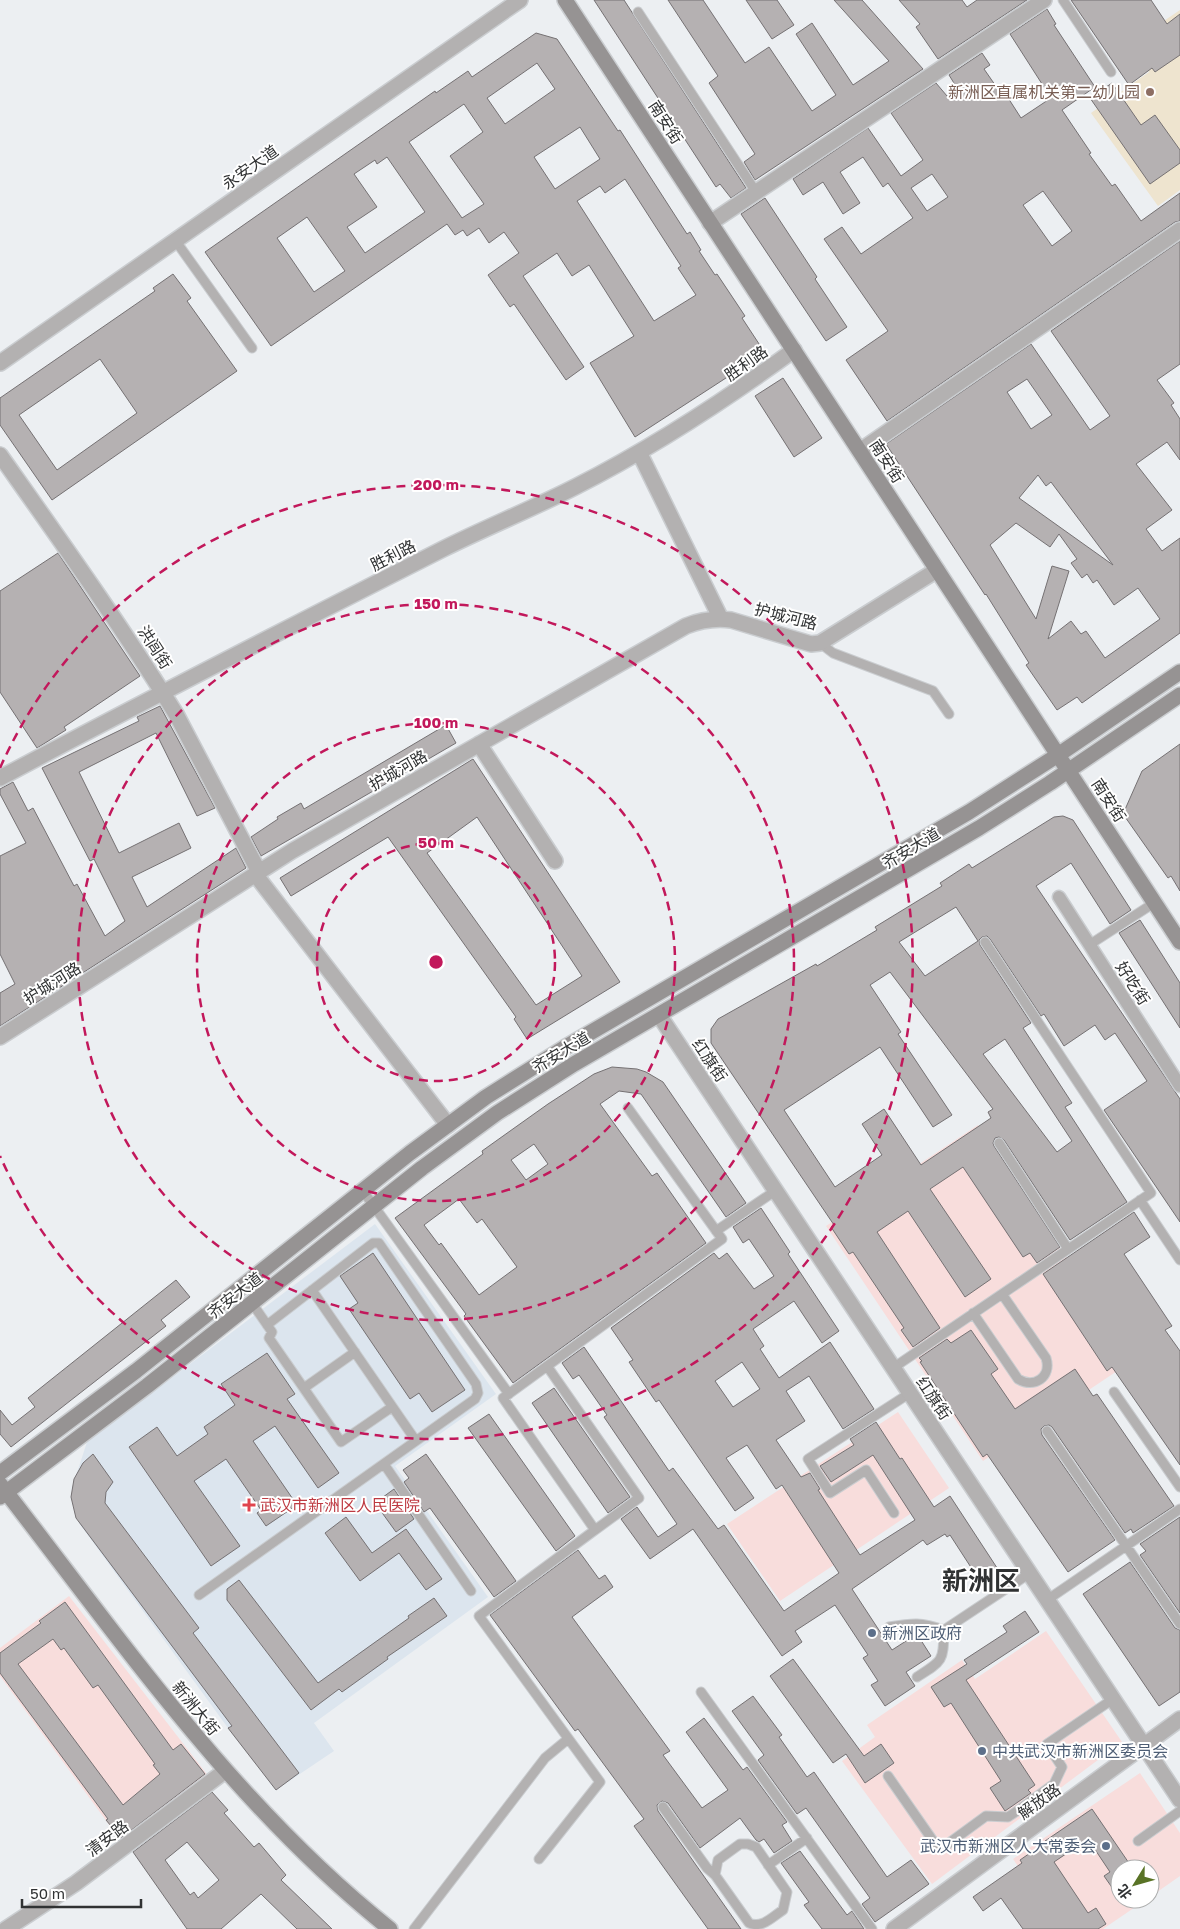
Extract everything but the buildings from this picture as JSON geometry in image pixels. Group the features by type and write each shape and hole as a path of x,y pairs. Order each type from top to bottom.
{"main road":[{"name":"南安街","path":"565,0 1180,942"},
{"name":"齐安大道","path":"0,1473 136,1371 448,1125 517,1077 969,812 1058,755 1180,672"},
{"name":"齐安大道","path":"2,1491 140,1392 459,1140 505,1108 574,1064 915,866 1068,771 1180,695"},
{"name":"新洲大街","path":"2,1491 171,1706 225,1771 313,1863 390,1929"}],"street":[{"name":"永安大道","path":"0,363 520,0"},
{"path":"710,222 1044,0"},
{"path":"860,452 1180,230"},
{"name":"胜利路","path":"0,778 162,692 464,538 576,487 639,452 713,407 794,350"},
{"path":"639,452 721,619"},
{"name":"洪闾街","path":"0,454 103,601 176,714 257,873 448,1125"},
{"name":"护城河路","path":"0,1037 292,851 686,626 698,622 721,619 731,620 811,644 820,643 937,570"},
{"path":"479,744 555,861"},
{"name":"好吃街","path":"1059,897 1180,1086"},
{"name":"红旗街","path":"659,1015 1180,1800"},
{"name":"解放路","path":"894,1929 1180,1719"},
{"name":"清安路","path":"6,1929 76,1883 225,1771"}],"lane":[{"path":"1063,0 1112,72"},
{"path":"638,12 756,192"},
{"path":"175,240 252,348"},
{"path":"820,643 833,653 933,691 949,714"},
{"path":"1090,945 1154,903"},
{"path":"893,1368 1151,1193 985,942"},
{"path":"595,1530 503,1398 722,1239 628,1108"},
{"path":"999,1142 1068,1249"},
{"path":"363,1191 509,1394"},
{"path":"716,1231 775,1191"},
{"path":"1140,1200 1180,1260"},
{"path":"199,1595 475,1400 478,1393 476,1384 379,1243 373,1243 267,1324"},
{"path":"312,1290 416,1442"},
{"path":"973,1313 1018,1379 1027,1383 1038,1382 1042,1379 1047,1369 1046,1358 1002,1294"},
{"path":"252,1303 272,1332 269,1338 341,1442 392,1407"},
{"path":"304,1388 355,1352"},
{"path":"538,1859 600,1782 479,1616 639,1498 547,1366"},
{"path":"1114,1392 1180,1487"},
{"path":"894,1513 866,1470 830,1493 808,1459 910,1393"},
{"path":"1048,1431 1180,1624"},
{"path":"384,1464 471,1591"},
{"path":"1047,1600 1180,1509"},
{"path":"944,1630 1030,1573"},
{"path":"890,1627 925,1623 944,1630"},
{"path":"917,1677 938,1664 942,1658 944,1630"},
{"path":"701,1692 872,1929"},
{"path":"888,1776 936,1845 944,1846 986,1816 1008,1817 1054,1784 1062,1767 1047,1744 1113,1699"},
{"path":"414,1929 545,1758 568,1739"},
{"path":"663,1807 748,1923 761,1925 783,1910 787,1900 787,1892 756,1847 740,1844 718,1860 714,1875"},
{"path":"1138,1841 1180,1811"},
{"path":"768,1866 807,1838"}],"shaded area":[{"name":"新洲区直属机关第二幼儿园","path":"1180,10 1180,190 1158,206 1091,113 1149,72 1130,44"},
{"path":"978,1125 1135,1359 983,1461 826,1226"},
{"name":"武汉市新洲区人民医院","path":"375,1224 496,1394 395,1466 488,1597 314,1723 334,1751 276,1790 228,1728 79,1523 72,1488 87,1442"},
{"path":"898,1412 949,1488 780,1601 727,1524"},
{"path":"69,1596 209,1777 124,1845 0,1676 0,1648"},
{"name":"中共武汉市新洲区委员会","path":"1046,1631 1122,1742 932,1884 842,1761 875,1737 867,1725 962,1660 975,1679"},
{"name":"武汉市新洲区人大常委会","path":"1140,1773 1180,1833 1180,1876 1160,1890 1160,1859 1110,1859 1110,1909 1132,1909 1103,1929 1061,1929 1013,1859"}],"place":[{"name":"新洲区直属机关第二幼儿园","path":"1150,92"},
{"name":"武汉市新洲区人民医院","path":"249,1505"},
{"name":"新洲区政府","path":"872,1633"},
{"name":"中共武汉市新洲区委员会","path":"982,1751"},
{"name":"武汉市新洲区人大常委会","path":"1106,1846"}],"district":[{"name":"新洲区","path":"981,1581"}]}
